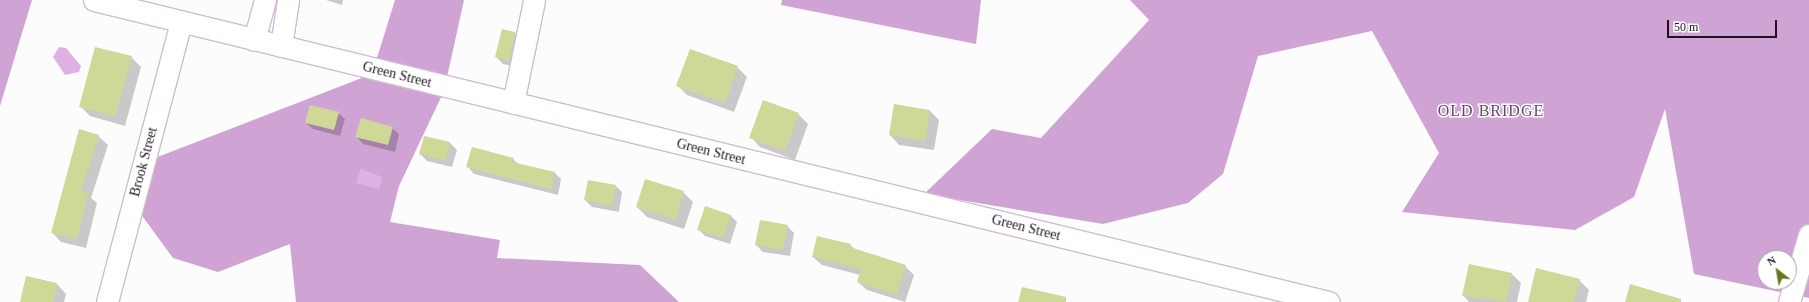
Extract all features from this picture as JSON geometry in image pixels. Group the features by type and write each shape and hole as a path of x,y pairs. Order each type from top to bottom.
{"street":[{"name":"Green Street","path":"94,0 1329,302"},
{"path":"254,40 265,0"},
{"path":"281,46 288,0"},
{"path":"512,103 534,1"},
{"name":"Brook Street","path":"107,302 181,22"},
{"path":"1789,302 1809,235"}],"shaded area":[{"path":"0,0 32,0 0,106"},
{"path":"395,0 464,0 444,91 399,186 390,222 500,240 497,258 640,265 679,302 296,302 290,244 218,272 173,258 140,213 155,158 372,74"},
{"path":"782,0 981,0 976,44 781,5"},
{"path":"1130,0 1809,0 1809,298 1771,290 1797,290 1797,250 1757,250 1757,287 1694,274 1665,109 1634,197 1575,230 1402,212 1439,153 1372,31 1258,56 1223,174 1188,203 1103,224 924,194 992,129 1041,138 1149,20"},
{"path":"59,47 66,48 81,66 79,72 65,75 53,57"},
{"path":"361,169 382,177 379,189 356,183"}],"building":[{"path":"502,29 515,32 509,61 495,57"},
{"path":"95,47 132,56 115,117 79,107"},
{"path":"690,49 738,66 725,103 676,86"},
{"path":"763,100 799,113 785,151 749,138"},
{"path":"894,104 930,110 925,141 889,135"},
{"path":"310,105 339,112 334,130 305,123"},
{"path":"361,118 393,127 388,145 355,137"},
{"path":"79,129 99,135 81,191 88,193 77,239 51,233"},
{"path":"424,136 450,142 446,161 419,154"},
{"path":"472,147 514,158 512,162 555,172 551,189 466,167"},
{"path":"645,179 684,191 675,220 636,207"},
{"path":"588,180 616,185 612,206 584,200"},
{"path":"705,206 731,215 723,238 697,230"},
{"path":"760,220 788,225 783,250 755,245"},
{"path":"817,236 851,244 850,247 906,265 896,295 857,282 861,269 812,257"},
{"path":"1469,264 1512,273 1506,302 1462,296"},
{"path":"1536,268 1580,279 1574,302 1528,302"},
{"path":"26,276 57,283 53,302 20,302"},
{"path":"1630,284 1681,299 1681,302 1625,302"},
{"path":"1022,287 1066,297 1066,302 1018,302"}],"district":[{"name":"OLD BRIDGE","path":"1491,111"}]}
